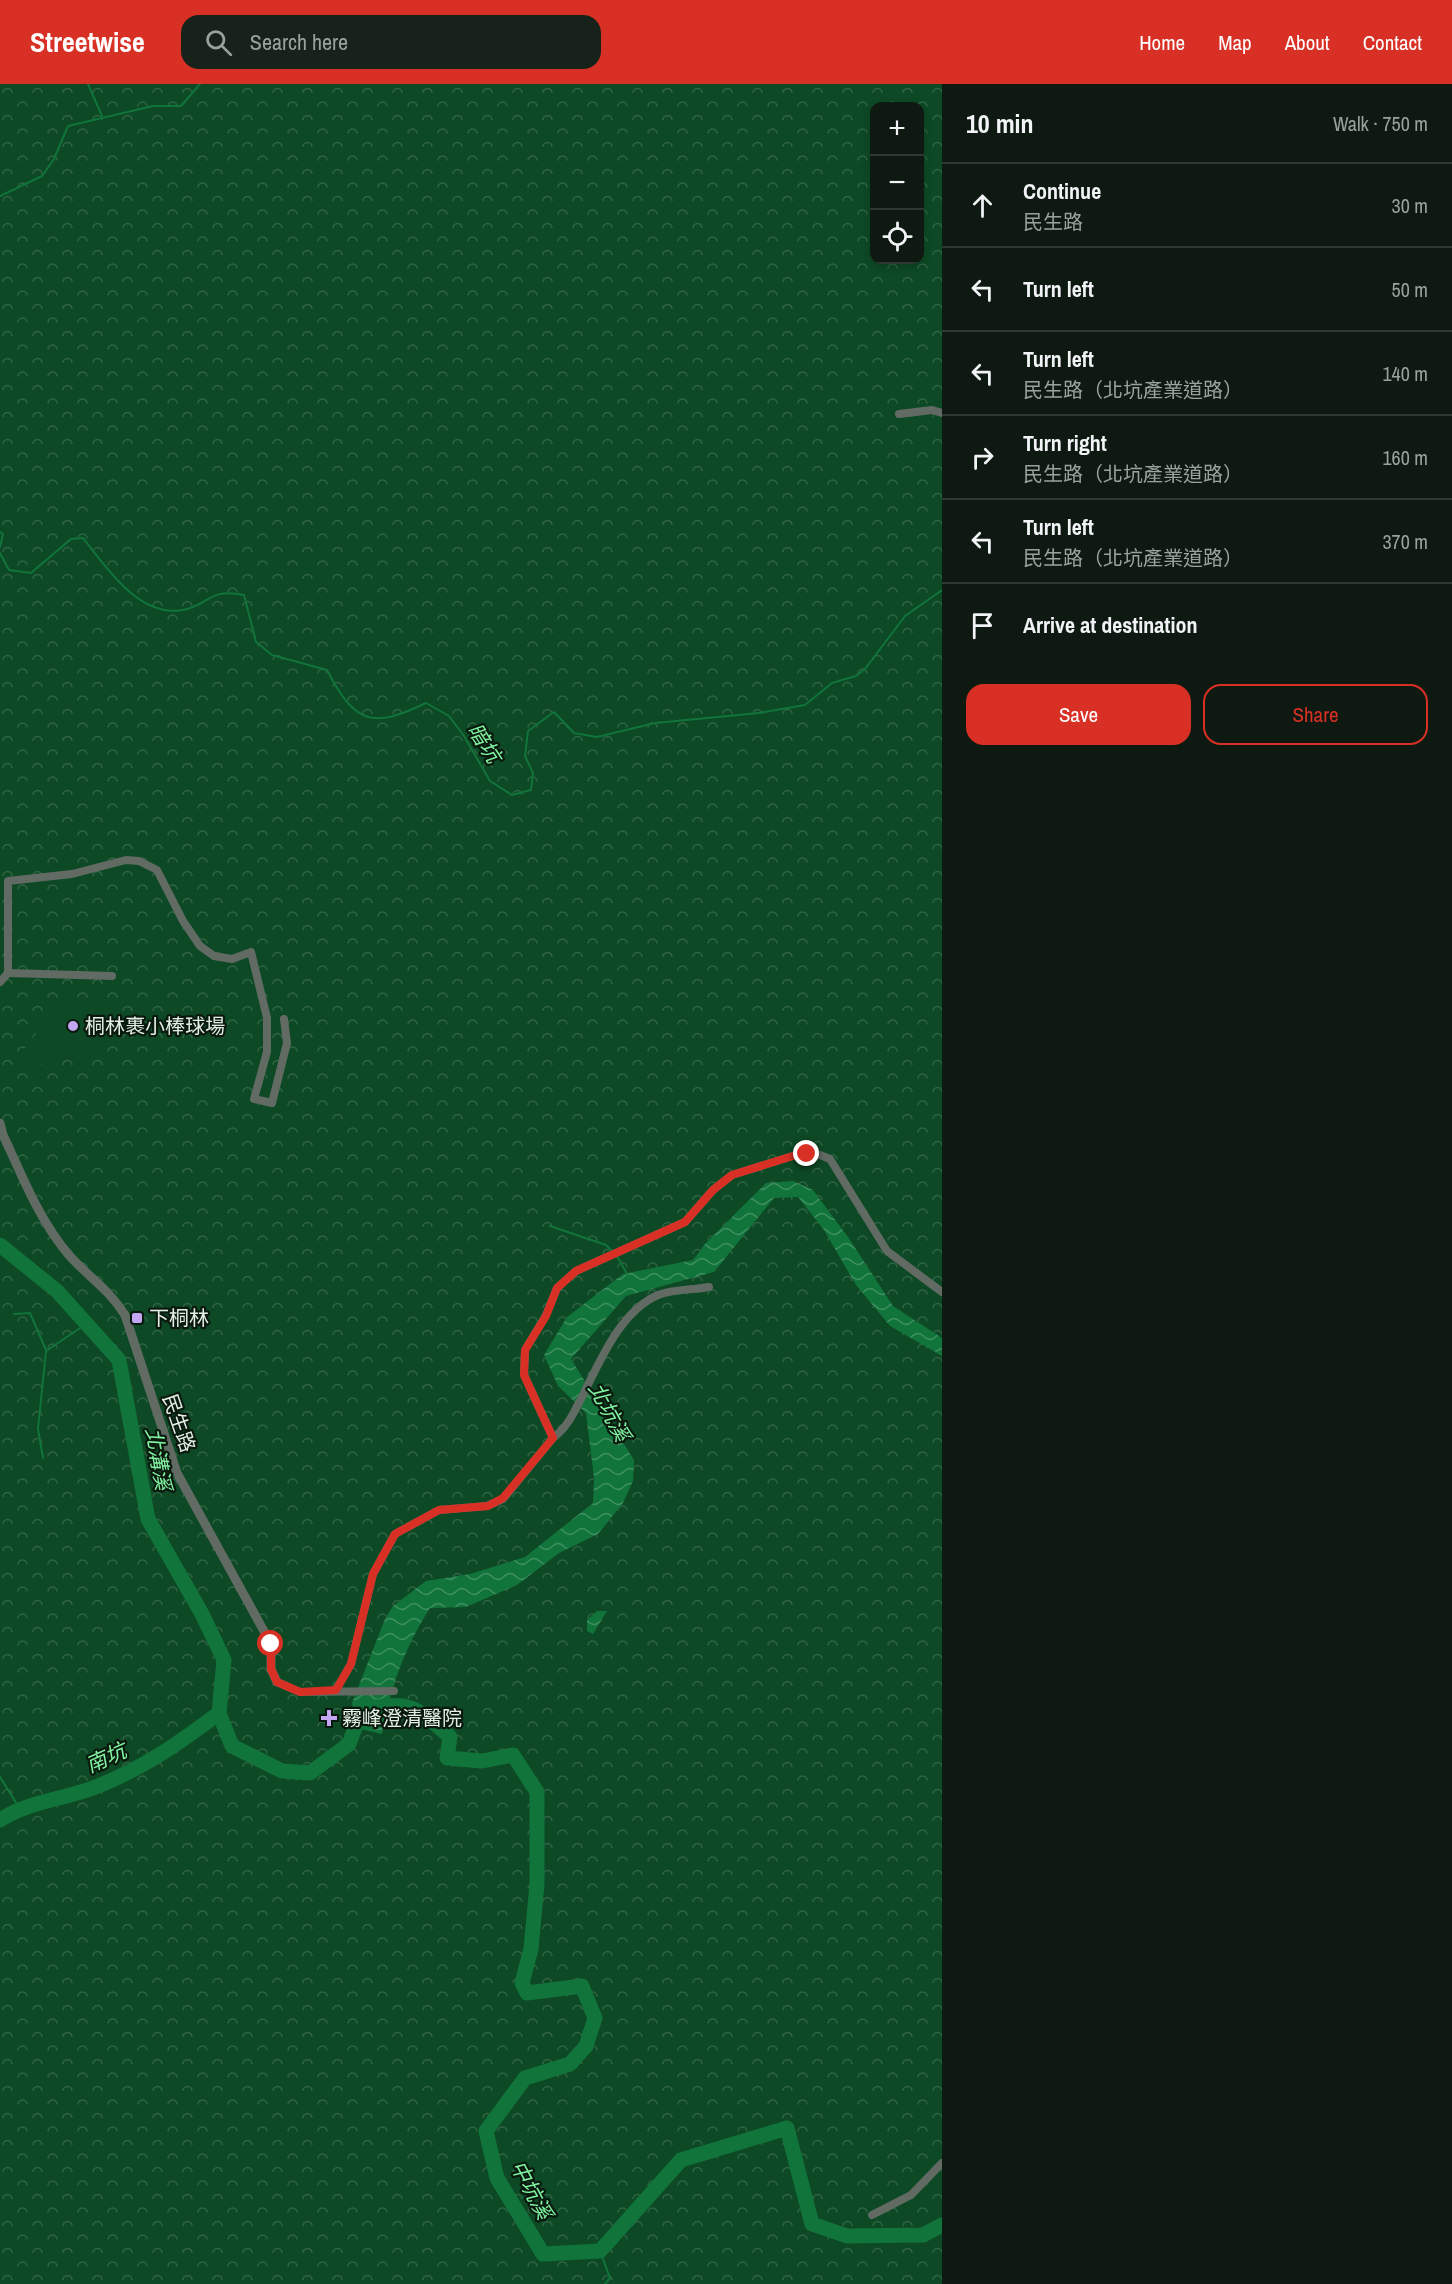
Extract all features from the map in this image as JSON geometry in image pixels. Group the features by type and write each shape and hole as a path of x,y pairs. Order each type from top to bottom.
{"street":[{"path":"899,414 932,410 942,413"},
{"path":"0,982 8,973 8,881 72,874 126,860 139,861 157,870 183,921 200,946 214,956 232,959 251,952 267,1018 267,1052 254,1098 272,1103 287,1043 284,1019"},
{"path":"8,973 111,976"},
{"name":"民生路","path":"0,1122 13,1155 54,1236 69,1256 111,1294 125,1315 177,1473 271,1644 271,1669 277,1682"},
{"path":"553,1438 524,1375 525,1350 546,1316 557,1288 576,1271 685,1222 713,1190 732,1175 796,1155 820,1155 830,1159 839,1170 876,1236 888,1251 942,1292"},
{"path":"336,1690 351,1664 373,1574 395,1534 439,1510 488,1506 503,1498 553,1438 565,1429 593,1373 621,1328 642,1303 661,1294 708,1287"},
{"path":"277,1682 300,1692 394,1691"},
{"path":"872,2215 911,2194 942,2163"}],"green space":[{"path":"0,84 942,84 942,2284 0,2284"},
{"name":"桐林裹小棒球場","path":"60,1002 104,1003 105,1049 6,1073"}],"water":[{"name":"北坑溪","path":"793,1181 813,1190 848,1237 893,1306 942,1338 942,1356 890,1326 856,1285 824,1230 798,1197 774,1198 714,1272 626,1296 571,1359 634,1460 633,1481 623,1503 598,1534 559,1553 517,1585 466,1607 430,1608 400,1668 389,1700 382,1734 356,1728 352,1703 385,1619 393,1606 426,1581 470,1574 525,1557 593,1503 594,1478 586,1413 558,1386 544,1355 567,1317 623,1274 693,1260 705,1244 766,1183"},
{"path":"597,1611 607,1611 593,1634 587,1631 587,1620"}],"waterway":[{"path":"88,84 102,116"},
{"path":"0,196 42,176 54,159 68,126 153,106 181,106 200,84"},
{"name":"暗坑","path":"0,532 3,534 0,547"},
{"name":"暗坑","path":"0,553 9,570 31,573 71,539 83,538 125,588 152,606 167,610 183,610 216,595 232,593 244,595 256,642 272,655 327,670 347,702 356,711 367,716 378,718 392,716 426,703 449,716 464,736 490,781 512,795 531,790 533,773 525,756 528,731 554,712 574,733 597,737 655,723 759,713 805,705 832,683 856,676 865,669 905,616 942,590"},
{"path":"550,1226 606,1245 613,1252"},
{"name":"北溝溪","path":"0,1245 57,1291 119,1360 148,1519 202,1614 224,1660 219,1713 232,1746 282,1771 310,1773 349,1744 362,1709"},
{"path":"617,1256 627,1274"},
{"path":"14,1314 30,1313 46,1350"},
{"path":"43,1458 38,1429 46,1351 86,1324"},
{"name":"中坑溪","path":"367,1709 394,1705 404,1706 422,1714 450,1737 447,1758 482,1761 513,1755 537,1792 537,1884 531,1949 522,1983 527,1993 582,1986 595,2018 586,2046 570,2064 525,2078 486,2131 497,2178 543,2254 600,2251 681,2160 787,2128 812,2224 847,2236 923,2235 942,2225"},
{"name":"南坑","path":"0,1820 35,1804 96,1787 130,1771 175,1745 219,1713"},
{"path":"0,1777 20,1809"},
{"path":"600,2251 610,2278 605,2284"}],"place":[{"name":"桐林裹小棒球場","path":"73,1026"},
{"name":"下桐林","path":"137,1318"},
{"name":"霧峰澄清醫院","path":"329,1718"}],"route":[{"path":"271,1644 271,1669 277,1682 300,1692 336,1690 351,1664 366,1611 373,1574 385,1548 395,1534 424,1516 439,1510 488,1506 503,1498 553,1438 547,1420 524,1375 525,1350 546,1316 557,1288 576,1271 672,1230 685,1222 713,1190 732,1175 796,1155 807,1154"}]}
